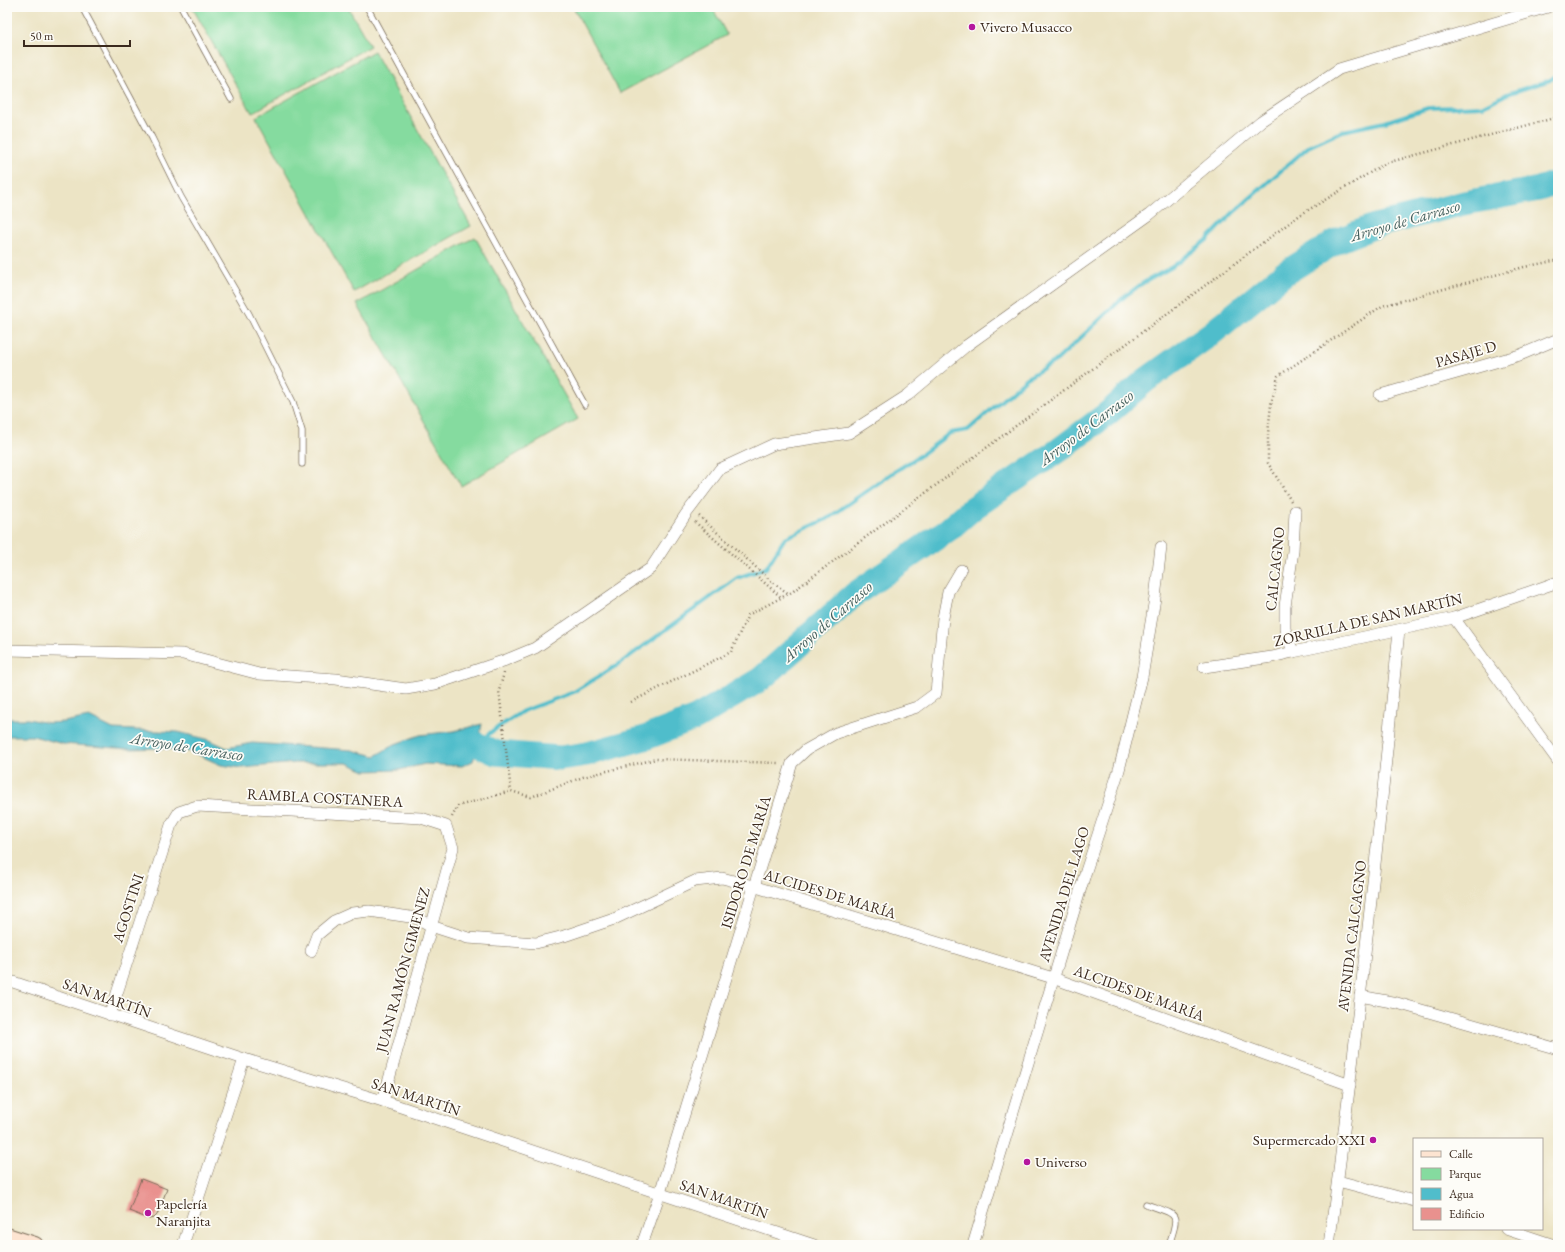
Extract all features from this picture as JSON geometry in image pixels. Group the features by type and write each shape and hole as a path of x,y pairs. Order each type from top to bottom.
{"main road":[{"path":"7,1236 35,1245"}],"street":[{"path":"7,650 183,654 259,674 336,679 406,689 435,684 506,660 535,648 651,568 688,511 720,469 774,444 849,433 908,395 966,346 1149,215 1261,121 1339,69 1548,7"},
{"name":"PASAJE D","path":"1380,394 1520,354 1558,339"},
{"name":"CALCAGNO","path":"1293,652 1285,629 1285,606 1293,551 1295,511"},
{"name":"AVENIDA DEL LAGO","path":"973,1245 1086,871 1120,770 1142,677 1155,598 1161,547"},
{"path":"792,763 806,750 836,733 917,706 936,693 943,618 948,592 961,570"},
{"name":"ZORRILLA DE SAN MARTÍN","path":"1204,667 1272,657 1454,618 1558,582"},
{"path":"1454,618 1558,761"},
{"name":"AVENIDA CALCAGNO","path":"1329,1245 1350,1085 1377,850 1399,630"},
{"name":"ISIDORO DE MARÍA","path":"642,1245 660,1193 792,763"},
{"name":"RAMBLA COSTANERA","path":"179,812 197,806 421,818 446,826"},
{"name":"AGOSTINI","path":"110,1015 171,825 179,812"},
{"name":"JUAN RAMÓN GIMENEZ","path":"383,1101 453,848 446,826"},
{"name":"ALCIDES DE MARÍA","path":"311,951 317,935 334,921 352,913 369,911 417,918 431,926 468,938 536,943 564,936 614,919 695,881 722,878 753,886 1053,978 1350,1085"},
{"name":"SAN MARTÍN","path":"7,980 244,1060 383,1101 814,1245"},
{"path":"1360,996 1397,1003 1558,1049"},
{"path":"184,1245 244,1060"},
{"path":"1338,1181 1413,1201"},
{"path":"1509,1230 1554,1245"}],"lane":[{"path":"82,7 152,138 181,197 249,314 293,402 302,430 302,464"},
{"path":"181,7 231,99"},
{"path":"367,7 585,405"},
{"path":"1146,1204 1171,1213 1175,1216 1176,1222 1169,1245"}],"path":[{"path":"631,702 731,652 748,615 789,594 1300,215 1386,163 1558,117"},
{"path":"1295,511 1289,497 1268,463 1268,434 1271,404 1278,376 1382,306 1524,267 1558,260"},
{"path":"688,511 718,533 789,594"},
{"path":"688,511 714,538 782,598"},
{"path":"499,691 511,791"},
{"path":"446,826 458,806 511,791 531,797 583,777 656,759 792,763"}],"green space":[{"path":"192,7 348,7 370,46 252,113"},
{"path":"573,7 712,7 727,35 620,93"},
{"path":"374,51 471,226 354,292 256,117"},
{"path":"475,237 578,419 461,486 357,304"}],"water":[{"path":"89,717 113,729 178,732 210,740 227,748 252,743 352,750 375,756 395,744 420,735 454,731 482,724 473,761 462,766 425,764 399,770 365,771 347,763 295,763 242,768 221,765 192,752 161,748 130,749 63,744 33,736 7,736 7,719 28,719 48,723 64,722"}],"building":[{"path":"141,1179 167,1189 157,1215 154,1218 149,1219 129,1211"}],"waterway":[{"path":"478,745 491,732 523,711 574,692 619,664 737,578 766,568 785,538 827,519 921,455 950,433 968,430 1027,378 1057,360 1125,296 1143,283 1172,267 1207,240 1233,213 1308,147 1343,131 1385,122 1428,108 1483,106 1507,94 1550,80 1558,74"},
{"name":"Arroyo de Carrasco","path":"443,746 470,744 478,745 496,753 560,758 587,754 645,738 696,718 761,679 855,594 949,529 973,508 1059,450 1107,414 1146,380 1212,333 1285,273 1337,241 1375,226 1464,203 1539,189 1558,182"}],"place":[{"name":"Vivero Musacco","path":"972,27"},
{"name":"Supermercado XXI","path":"1373,1140"},
{"name":"Universo","path":"1027,1162"},
{"name":"Papelería Naranjita","path":"148,1213"}]}
